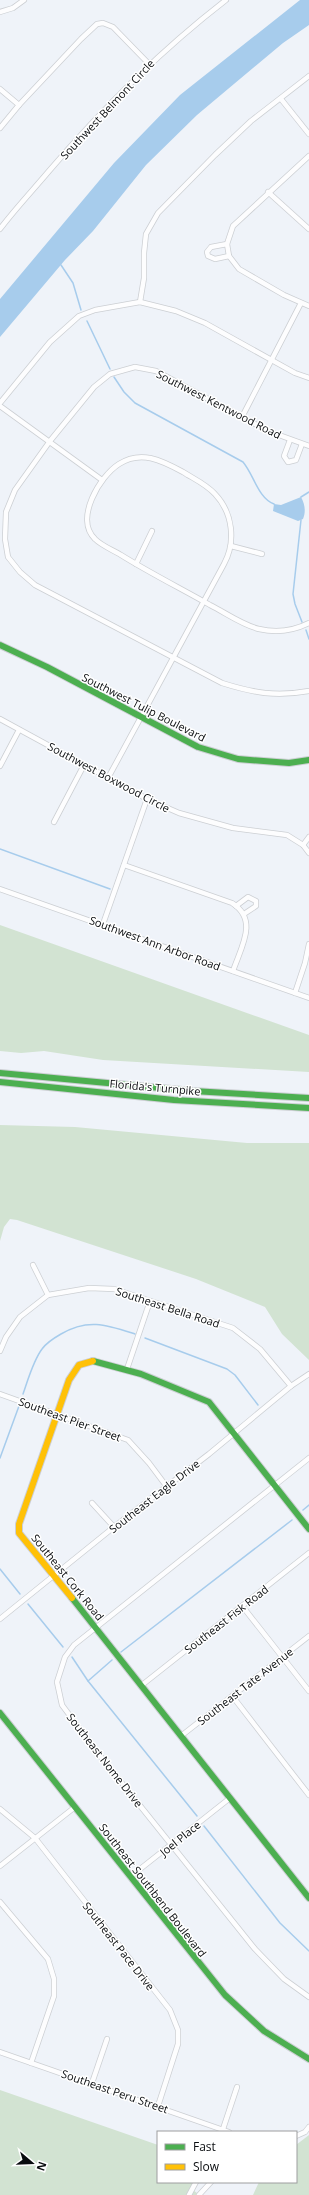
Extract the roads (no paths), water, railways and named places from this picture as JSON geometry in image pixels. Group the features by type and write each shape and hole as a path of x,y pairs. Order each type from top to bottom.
{"main road":[{"name":"Southwest Tulip Boulevard","path":"0,645 35,661 198,747 227,756 265,762 309,760"},
{"name":"Florida's Turnpike","path":"0,1073 248,1096 309,1098"},
{"name":"Florida's Turnpike","path":"0,1082 174,1100 309,1108"},
{"name":"Southeast Cork Road","path":"309,1529 214,1407 204,1399 127,1369 96,1360 85,1362 74,1369 56,1414 19,1524 19,1533 142,1685 309,1898"},
{"name":"Southeast Southbend Boulevard","path":"0,1712 202,1969 239,2010 274,2038 309,2059"}],"street":[{"path":"0,12 13,8 24,0"},
{"name":"Southwest Belmont Circle","path":"0,229 2,222 76,140 149,64 188,29 226,0"},
{"path":"0,128 19,105 97,24 103,23 113,26 149,64"},
{"path":"140,302 144,278 146,234 158,214 220,150 251,121 309,76"},
{"path":"0,89 19,105"},
{"path":"281,99 309,134"},
{"path":"309,156 268,192 233,226 227,244 229,256 239,269 309,306"},
{"path":"268,192 309,229"},
{"path":"227,244 211,247 207,252 208,256 215,259 229,256"},
{"path":"102,480 0,404 50,342 79,316 95,310 140,302 176,311 205,323 272,361 309,378"},
{"path":"242,417 301,303"},
{"name":"Southwest Kentwood Road","path":"309,446 290,440 242,417 156,371 146,368 127,368 110,374 94,387 50,441 15,490 6,512 5,539 8,557 20,572 35,585 222,683 255,693 287,695 309,690"},
{"path":"290,440 284,456 288,462 296,460 302,444"},
{"path":"108,778 173,657 204,601 227,559 231,546 230,523 224,508 216,494 204,484 171,466 143,456 128,458 112,468 102,480 88,510 89,527 95,539 136,564 204,601 257,628 284,631 309,623"},
{"path":"136,564 152,531"},
{"path":"231,546 262,554"},
{"name":"Southwest Boxwood Circle","path":"0,720 147,799 200,821 233,828 287,835 302,845 309,853"},
{"path":"0,766 19,730"},
{"path":"54,822 84,765"},
{"path":"103,924 147,799"},
{"path":"302,845 309,837"},
{"path":"124,865 236,906 244,914 247,925 246,934 233,971"},
{"name":"Southwest Ann Arbor Road","path":"0,889 103,924 309,998"},
{"path":"236,906 248,897 254,898 256,901 256,906 244,914"},
{"path":"295,993 305,963 309,944"},
{"path":"33,1265 48,1295"},
{"name":"Southeast Bella Road","path":"0,1351 6,1337 20,1317 48,1295 89,1288 114,1289 233,1328 260,1349 291,1386"},
{"path":"127,1369 150,1301"},
{"name":"Southeast Eagle Drive","path":"0,1619 114,1527 234,1434 291,1386 309,1374"},
{"name":"Southeast Pier Street","path":"0,1394 128,1440 149,1463 167,1487"},
{"name":"Southeast Nome Drive","path":"309,1458 74,1645 65,1657 57,1682 62,1705 97,1752 260,1954 284,1979 309,1997"},
{"path":"92,1502 114,1527"},
{"name":"Southeast Fisk Road","path":"142,1685 243,1607 309,1553"},
{"path":"243,1607 309,1691"},
{"name":"Southeast Tate Avenue","path":"181,1736 233,1697 309,1636"},
{"path":"233,1697 309,1795"},
{"name":"Joel Place","path":"130,1877 230,1798"},
{"path":"0,1866 75,1807"},
{"name":"Southeast Pace Drive","path":"0,1808 35,1838 170,2010 178,2030 178,2044 158,2106"},
{"path":"0,1902 48,1959 54,1979 54,1996 31,2063"},
{"path":"92,2083 107,2039"},
{"name":"Southeast Peru Street","path":"0,2052 227,2131"},
{"path":"223,2129 237,2087"},
{"path":"297,2136 305,2132 309,2127"},
{"path":"189,2195 196,2183"},
{"path":"193,2188 200,2194 210,2183"}],"water":[{"path":"300,0 309,0 309,25 283,43 197,115 146,165 93,231 65,260 0,337 0,299 114,163 180,95"},
{"path":"301,497 305,508 303,519 298,521 273,511 274,504 281,505"}],"waterway":[{"path":"61,265 73,283 81,310"},
{"path":"87,321 110,369"},
{"path":"114,377 124,392 135,403 243,462 260,492 274,504"},
{"path":"301,497 309,492"},
{"path":"301,520 293,594 302,622"},
{"path":"306,630 309,639"},
{"path":"0,849 110,889"},
{"path":"23,1394 39,1354 48,1342 61,1334 80,1326 89,1325 106,1326 135,1334"},
{"path":"145,1338 227,1369 235,1375 258,1405"},
{"path":"0,1458 19,1406"},
{"path":"303,1510 309,1505"},
{"path":"121,1652 292,1520"},
{"path":"0,1569 20,1594"},
{"path":"28,1604 63,1647"},
{"path":"72,1657 88,1681 197,1816"},
{"path":"88,1681 112,1660"},
{"path":"204,1826 280,1923 309,1951"}]}
